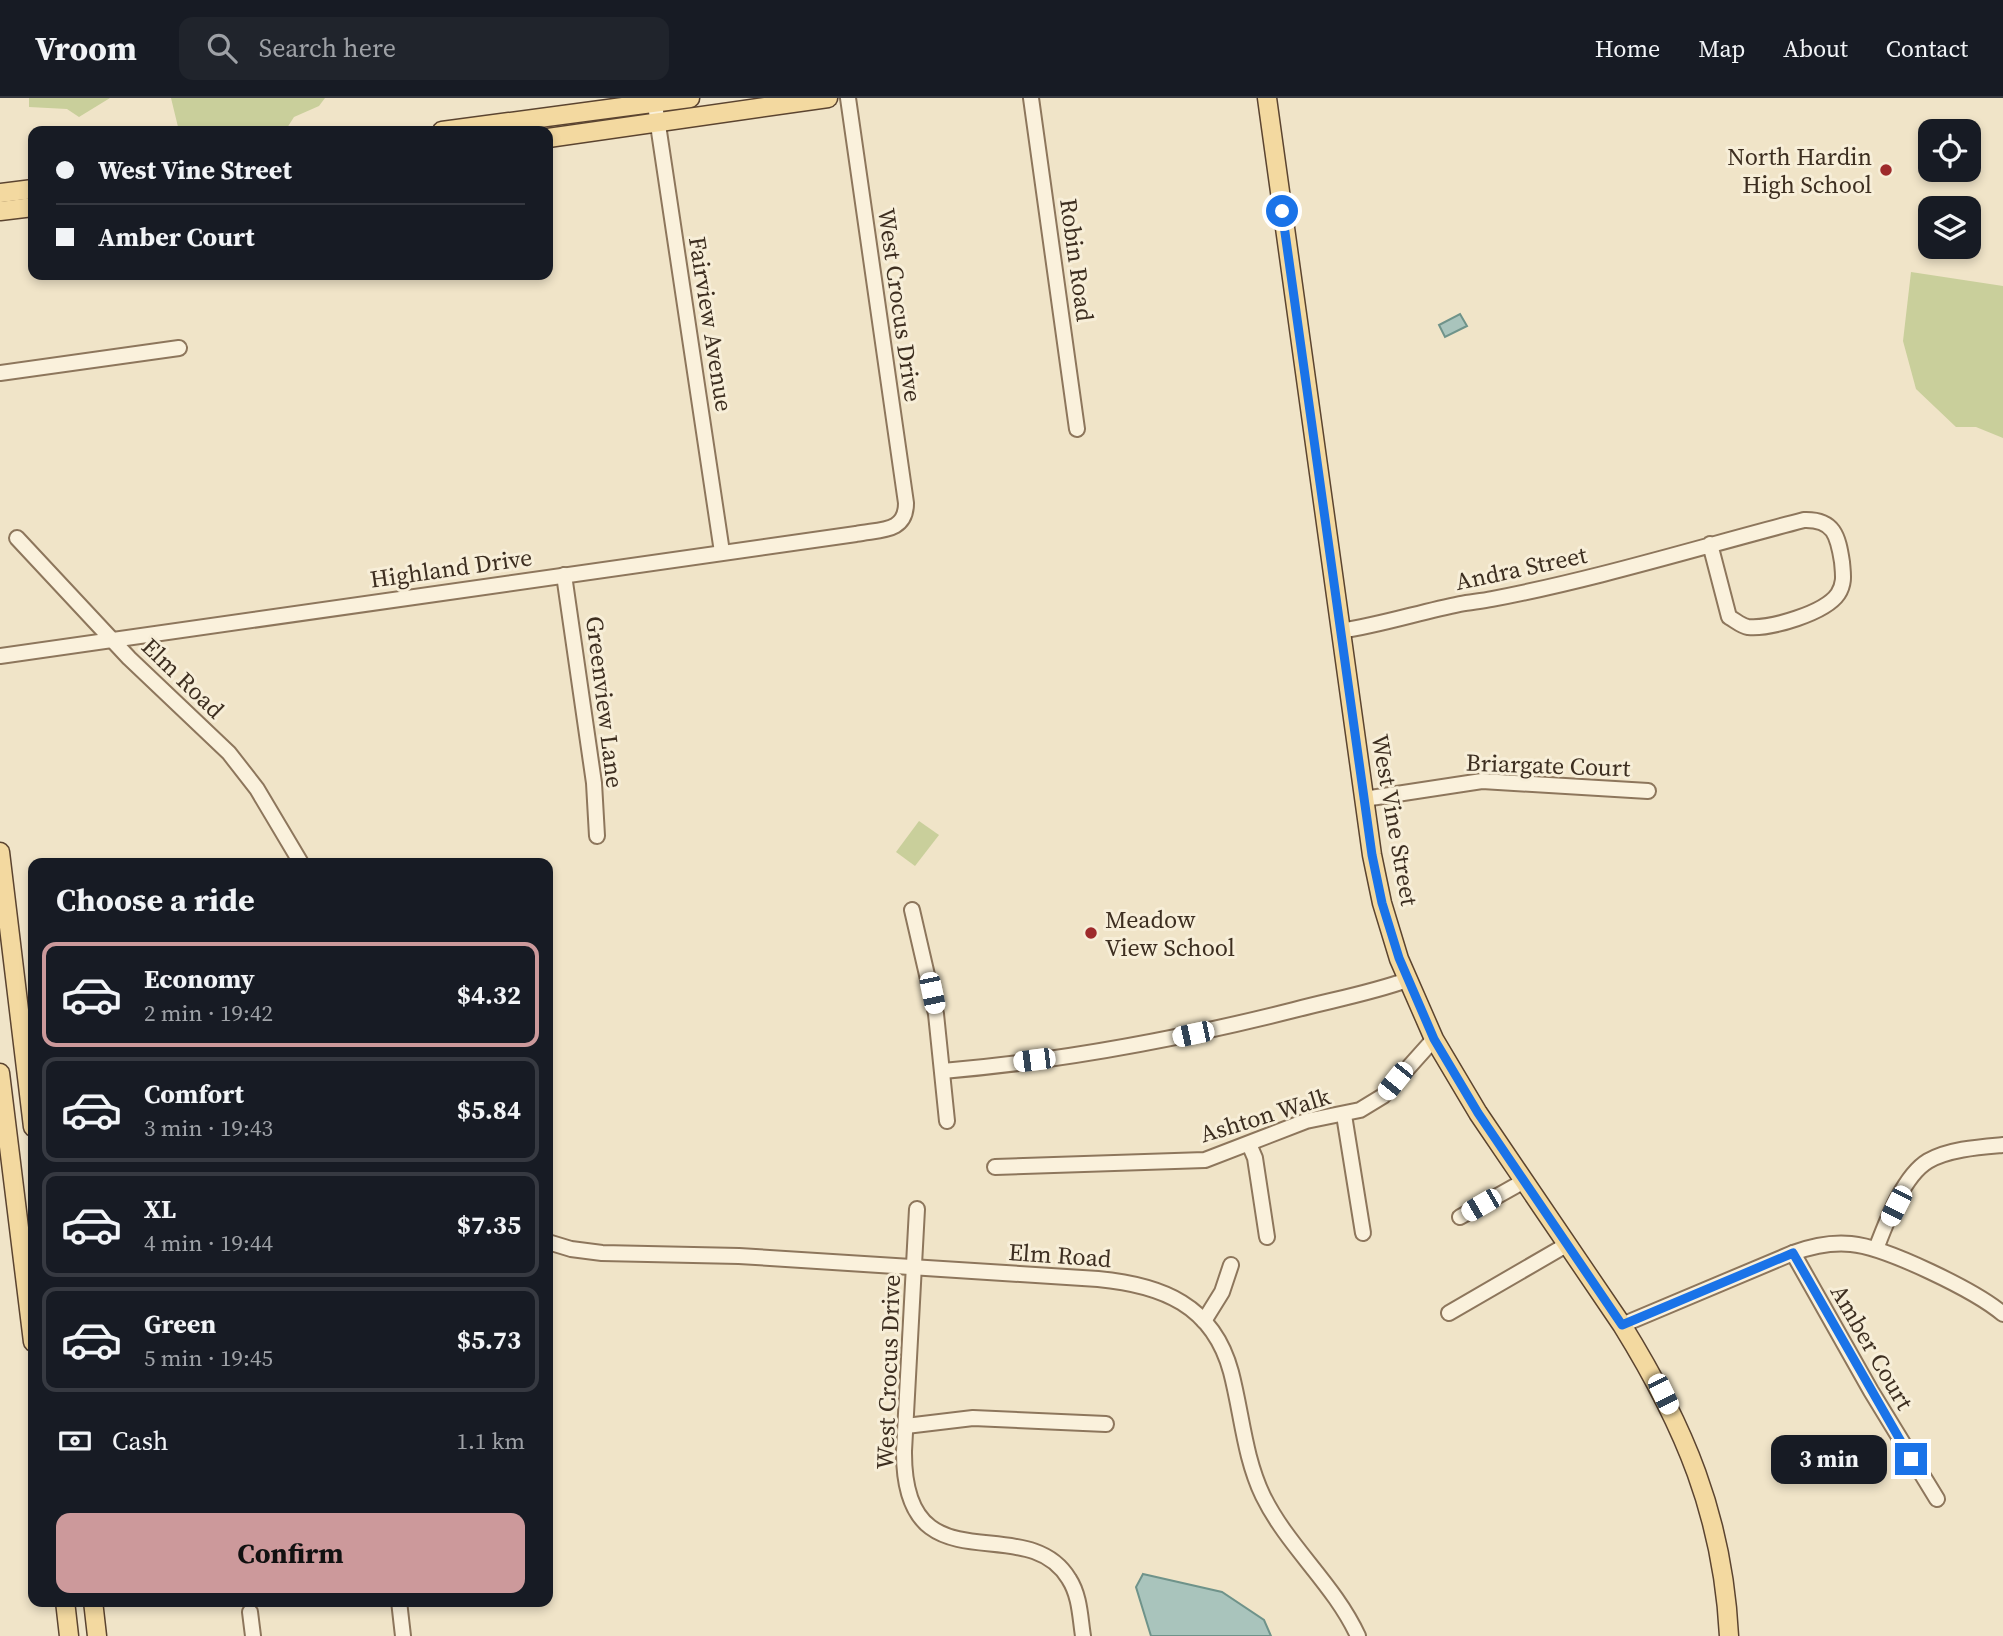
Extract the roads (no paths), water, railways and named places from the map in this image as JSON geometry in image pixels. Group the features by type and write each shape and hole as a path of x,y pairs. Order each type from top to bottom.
{"main road":[{"path":"485,126 654,100 690,98"},
{"path":"553,137 828,98"},
{"name":"West Vine Street","path":"1267,98 1340,631 1372,855 1380,891 1407,980 1434,1039 1471,1102 1622,1325 1663,1394 1695,1464 1714,1529 1729,1636"},
{"path":"0,193 28,190"},
{"path":"0,211 28,208"},
{"path":"0,852 28,1088"},
{"path":"0,1073 28,1301"},
{"path":"66,1607 69,1636"},
{"path":"94,1607 97,1636"}],"street":[{"name":"West Crocus Drive","path":"848,98 906,503 905,517"},
{"name":"Robin Road","path":"1031,98 1077,429"},
{"name":"Fairview Avenue","path":"654,100 722,552"},
{"path":"0,373 179,348"},
{"name":"Highland Drive","path":"0,656 896,527 905,517"},
{"name":"Andra Street","path":"1340,631 1549,586 1710,544 1804,520 1825,523 1833,531 1839,541 1844,581 1832,601 1798,618 1745,627 1729,617 1710,544"},
{"name":"Elm Road","path":"17,538 112,640 207,735 229,753 257,789 298,858"},
{"name":"Greenview Lane","path":"565,575 594,783 597,836"},
{"name":"Briargate Court","path":"1364,799 1482,781 1648,791"},
{"path":"912,910 936,1014 947,1121"},
{"path":"943,1071 1171,1038 1235,1025 1407,980"},
{"name":"Ashton Walk","path":"995,1167 1205,1160 1306,1121 1360,1111 1383,1096 1434,1039"},
{"path":"1344,1115 1363,1233"},
{"path":"1249,1144 1255,1158 1268,1237"},
{"path":"1876,1249 1900,1196 1917,1169 1935,1157 2003,1145"},
{"path":"1460,1217 1524,1181"},
{"name":"West Crocus Drive","path":"917,1209 904,1464 911,1500 924,1520 953,1539 1023,1548 1055,1562 1075,1591 1083,1636"},
{"path":"1622,1325 1793,1253 1815,1246 1841,1243 1876,1249 1982,1298 2003,1314"},
{"name":"Elm Road","path":"553,1244 570,1250 602,1253 739,1256 1129,1282 1170,1296 1194,1311 1213,1332 1227,1360 1245,1449 1262,1494 1280,1524 1346,1612 1358,1636"},
{"path":"1449,1313 1568,1244"},
{"name":"Amber Court","path":"1793,1253 1871,1391 1937,1499"},
{"path":"1205,1321 1222,1292 1231,1265"},
{"path":"906,1426 972,1418 1107,1424"},
{"path":"400,1607 403,1636"},
{"path":"250,1612 253,1636"}],"water":[{"path":"1460,314 1467,326 1445,337 1439,325"},
{"path":"1143,1574 1222,1592 1264,1620 1271,1636 1151,1636 1136,1587"}],"place":[{"name":"North Hardin High School","path":"1886,170"},
{"name":"Meadow View School","path":"1091,933"}]}
